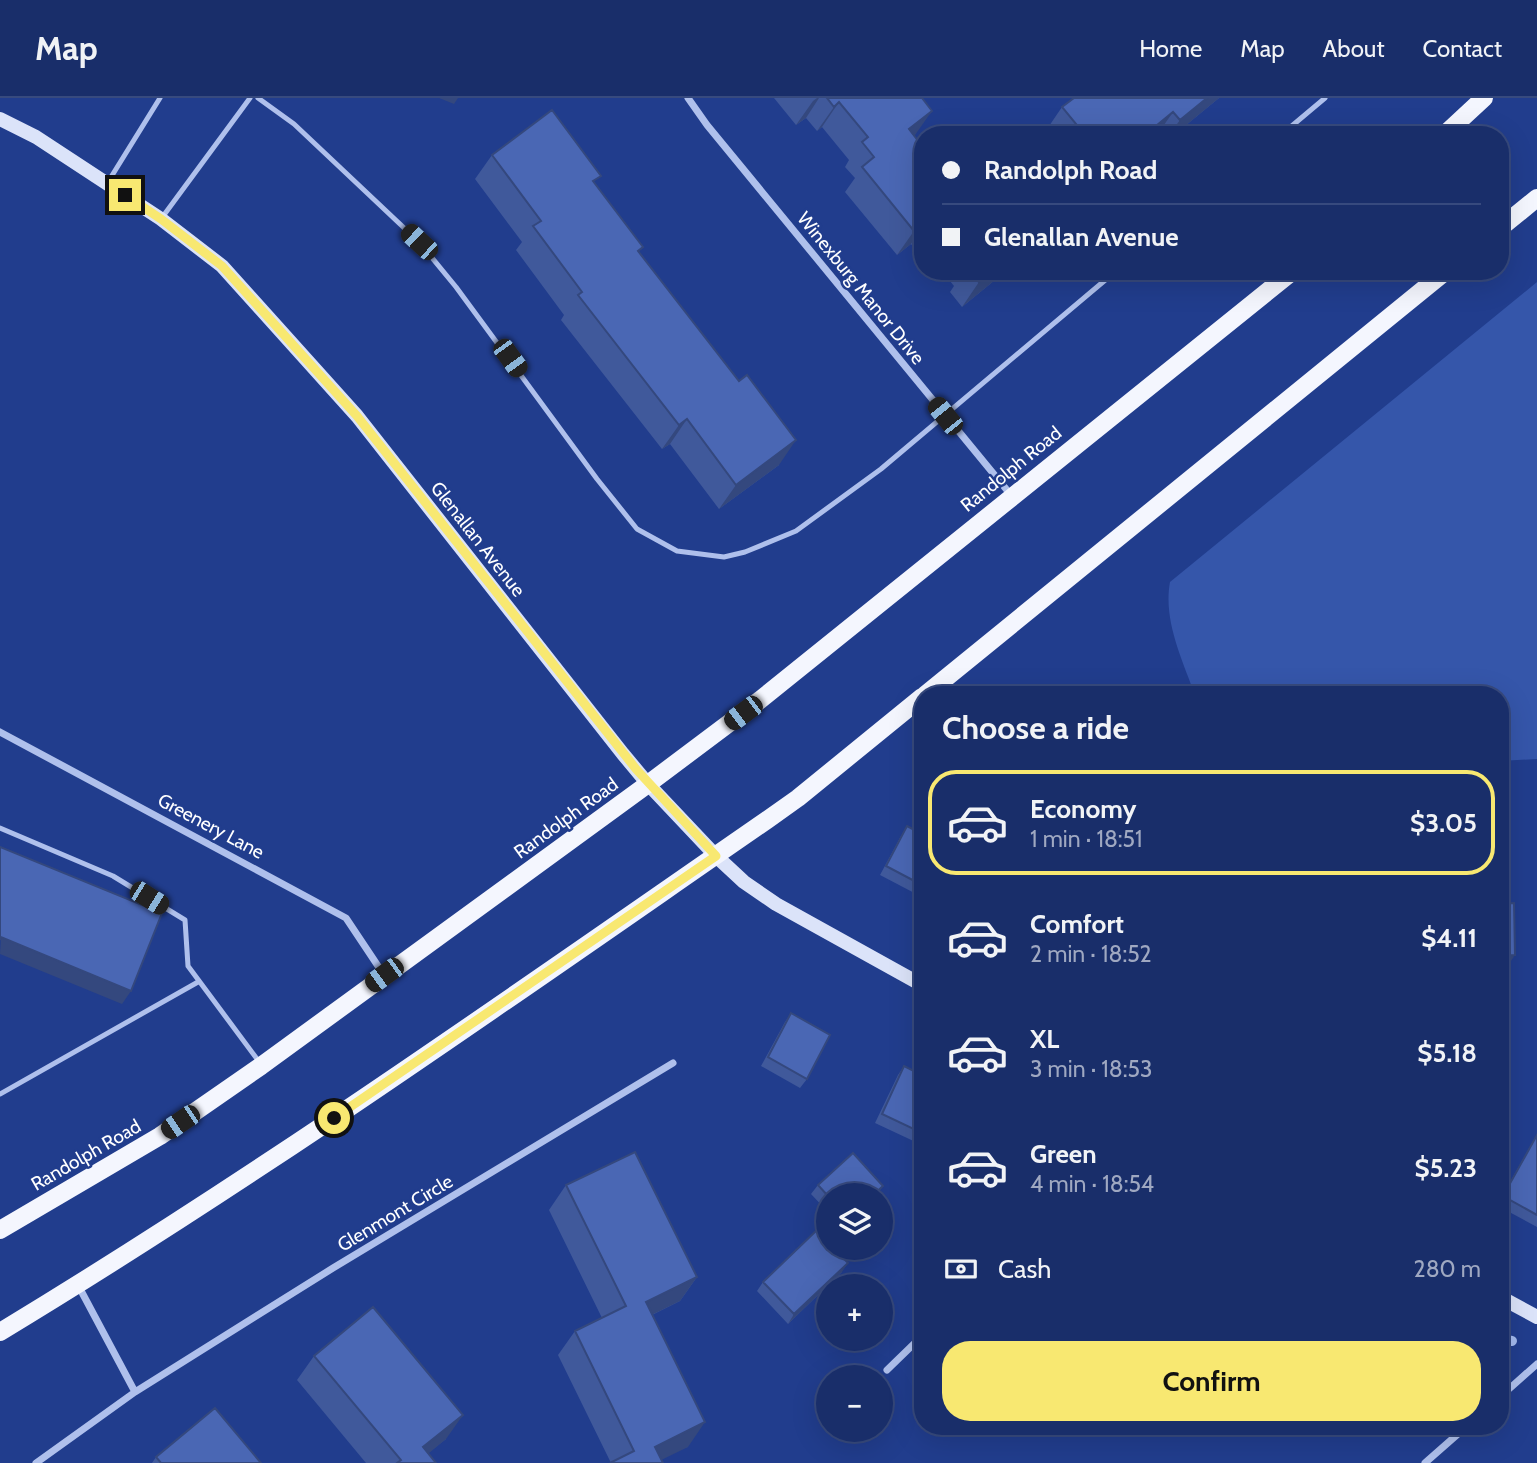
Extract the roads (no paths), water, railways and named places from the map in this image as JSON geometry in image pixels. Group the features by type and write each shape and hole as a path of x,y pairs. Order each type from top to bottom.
{"main road":[{"path":"1454,126 1484,98"},
{"path":"1509,221 1537,198"},
{"name":"Randolph Road","path":"0,1230 160,1136 261,1066 648,784 760,700 1282,280"},
{"path":"936,686 1435,280"},
{"path":"0,1332 78,1285 313,1133 799,798 914,704"}],"street":[{"name":"Winexburg Manor Drive","path":"688,98 716,136 1012,495"},
{"name":"Glenallan Avenue","path":"0,119 36,137 161,219 222,266 357,416 648,784 716,856 744,882 776,904 914,981"},
{"name":"Greenery Lane","path":"0,732 346,918 384,975"},
{"name":"Glenmont Circle","path":"36,1463 135,1392 333,1268 673,1063"},
{"path":"78,1285 135,1392"},
{"path":"1509,1302 1537,1317"},
{"path":"892,1365 914,1344"},
{"path":"1509,1389 1537,1364"},
{"path":"1425,1463 1456,1435"}],"lane":[{"path":"107,184 160,98"},
{"path":"161,219 250,98"},
{"path":"258,98 294,124 419,242 496,339 637,530 677,551 723,557 745,552 796,531 881,469 1105,280"},
{"path":"1292,126 1325,98"},
{"path":"0,828 113,876 185,920 188,966 261,1066"},
{"path":"0,1094 198,982"}]}
